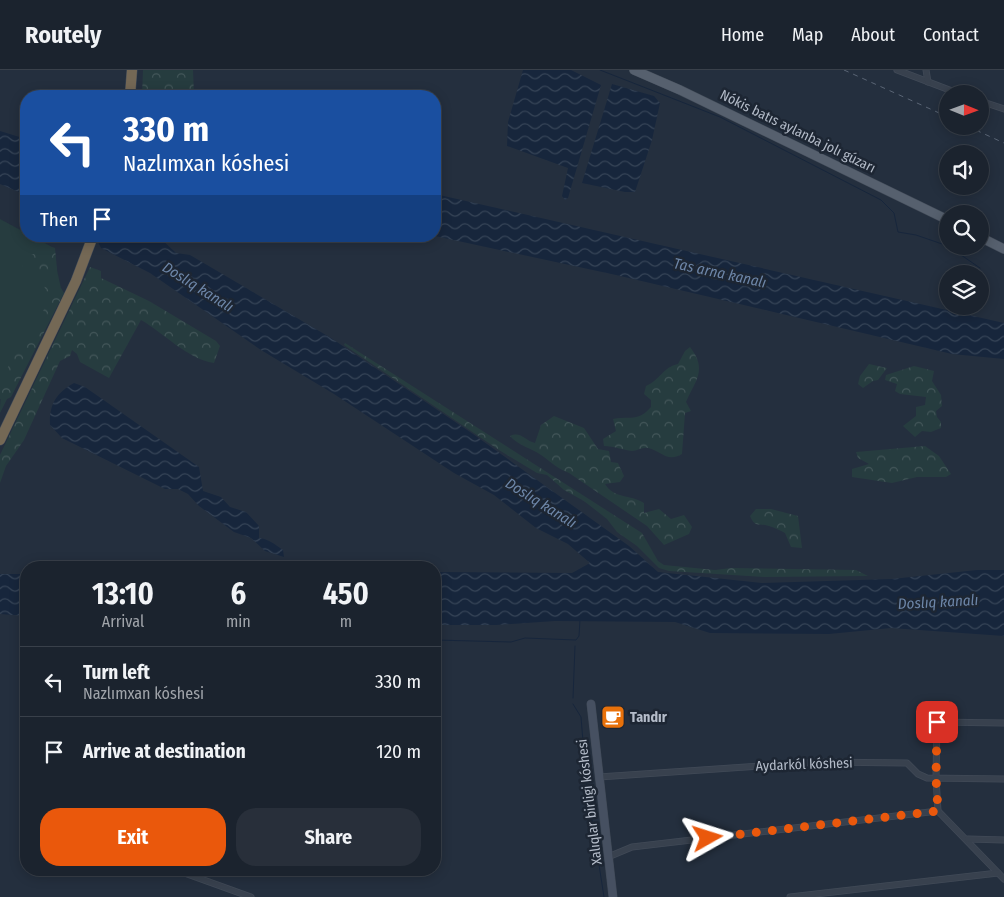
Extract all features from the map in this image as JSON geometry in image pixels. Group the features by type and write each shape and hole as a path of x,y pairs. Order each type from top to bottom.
{"highway":[{"path":"130,90 132,70"},
{"path":"0,440 76,281 91,242"}],"main road":[{"name":"Nókis batıs aylanba jolı gúzarı","path":"634,70 732,114 939,216"},
{"path":"989,242 1004,249"}],"street":[{"path":"897,70 939,86"},
{"path":"926,70 928,82"},
{"path":"989,104 1004,109"},
{"name":"Xalıqlar birligi kóshesi","path":"591,704 613,897"},
{"path":"1004,723 937,722 936,778 938,811 968,839 1004,878"},
{"name":"Aydarkól kóshesi","path":"599,777 831,762 907,762 918,774 926,778 1004,779"},
{"path":"608,857 632,847 938,811"},
{"path":"968,839 1004,840"},
{"path":"790,897 998,873"},
{"path":"193,876 251,897"}],"green space":[{"path":"143,70 193,70 194,90 142,90"},
{"path":"0,219 20,230 20,242 43,242 52,247 61,288 3,400 0,399"},
{"path":"52,247 55,248 57,269 50,280 51,285 61,288 64,293 11,397 7,399 0,413 1,395 11,358 20,343 25,345 29,343 48,300 44,285 32,268 22,266 31,255"},
{"path":"90,267 101,271 101,278 149,301 216,341 220,346 214,363 204,361 185,351 141,320 109,378 80,362 77,354 72,350 70,356 60,361 24,440 6,466 0,483 0,455"},
{"path":"345,343 642,533 658,561 664,565 715,570 731,568 856,570 868,576 764,577 669,571 659,568 637,546 617,532 607,519 584,501 564,490 547,475 537,473 499,450 344,345"},
{"path":"690,347 698,362 699,369 696,381 686,402 691,411 685,413 682,454 668,457 648,448 632,451 604,446 603,439 616,431 613,419 634,418 646,412 651,407 651,400 644,394 646,386 669,368 678,364 685,351"},
{"path":"869,364 887,368 878,380 863,388 858,384 860,376"},
{"path":"914,366 934,371 932,381 941,395 942,406 936,411 937,417 941,422 941,428 931,432 922,431 915,437 903,426 916,416 916,407 925,405 926,397 900,394 895,391 897,384 885,380 886,375"},
{"path":"554,416 584,428 598,449 609,451 611,462 618,463 624,476 620,482 605,484 609,489 644,503 644,513 659,509 671,519 684,515 692,527 689,534 664,545 647,526 510,436 520,435 535,443 541,425"},
{"path":"925,446 939,456 951,474 946,477 917,477 892,483 852,477 852,469 869,464 858,458 856,452"},
{"path":"756,509 771,509 798,516 802,548 791,547 785,533 754,522 750,516"}],"water":[{"path":"523,70 571,70 601,85 568,198 565,200 562,196 568,168 507,146 508,122"},
{"path":"612,84 654,96 660,103 652,140 635,192 625,192 582,183"},
{"path":"0,131 20,137 20,192 0,184"},
{"name":"Tas arna kanalı","path":"441,195 939,308 939,315 969,315 1004,323 1004,359 952,354 616,275 441,237"},
{"name":"Doslıq kanalı","path":"98,242 164,242 176,253 190,255 331,338 473,434 629,546 658,572 762,583 892,579 977,570 1004,570 1004,636 891,628 829,634 710,633 675,622 555,621 496,625 441,625 441,572 572,573 590,563 568,544 536,528 494,495 454,473 334,394 261,350 150,273 101,248"},
{"path":"74,383 85,387 199,467 203,491 221,497 230,507 246,512 259,526 259,538 269,541 283,550 284,557 265,551 251,538 234,532 199,506 188,494 178,489 165,489 62,438 50,425 52,406 58,395"},
{"path":"0,574 20,574 20,616 0,614"}],"waterway":[{"path":"600,70 720,117 881,200 894,213 898,232 916,235 939,243"},
{"path":"961,255 976,265"},
{"path":"441,640 511,642 525,638 576,640 579,636 580,620"},
{"path":"573,698 575,646"},
{"path":"573,704 581,717 586,778"},
{"path":"586,781 604,897"}],"railway":[{"path":"844,70 939,113"},
{"path":"987,135 1004,143"}],"place":[{"name":"Tandır","path":"613,717"}],"route":[{"path":"708,838 938,811 936,778 937,722"}]}
